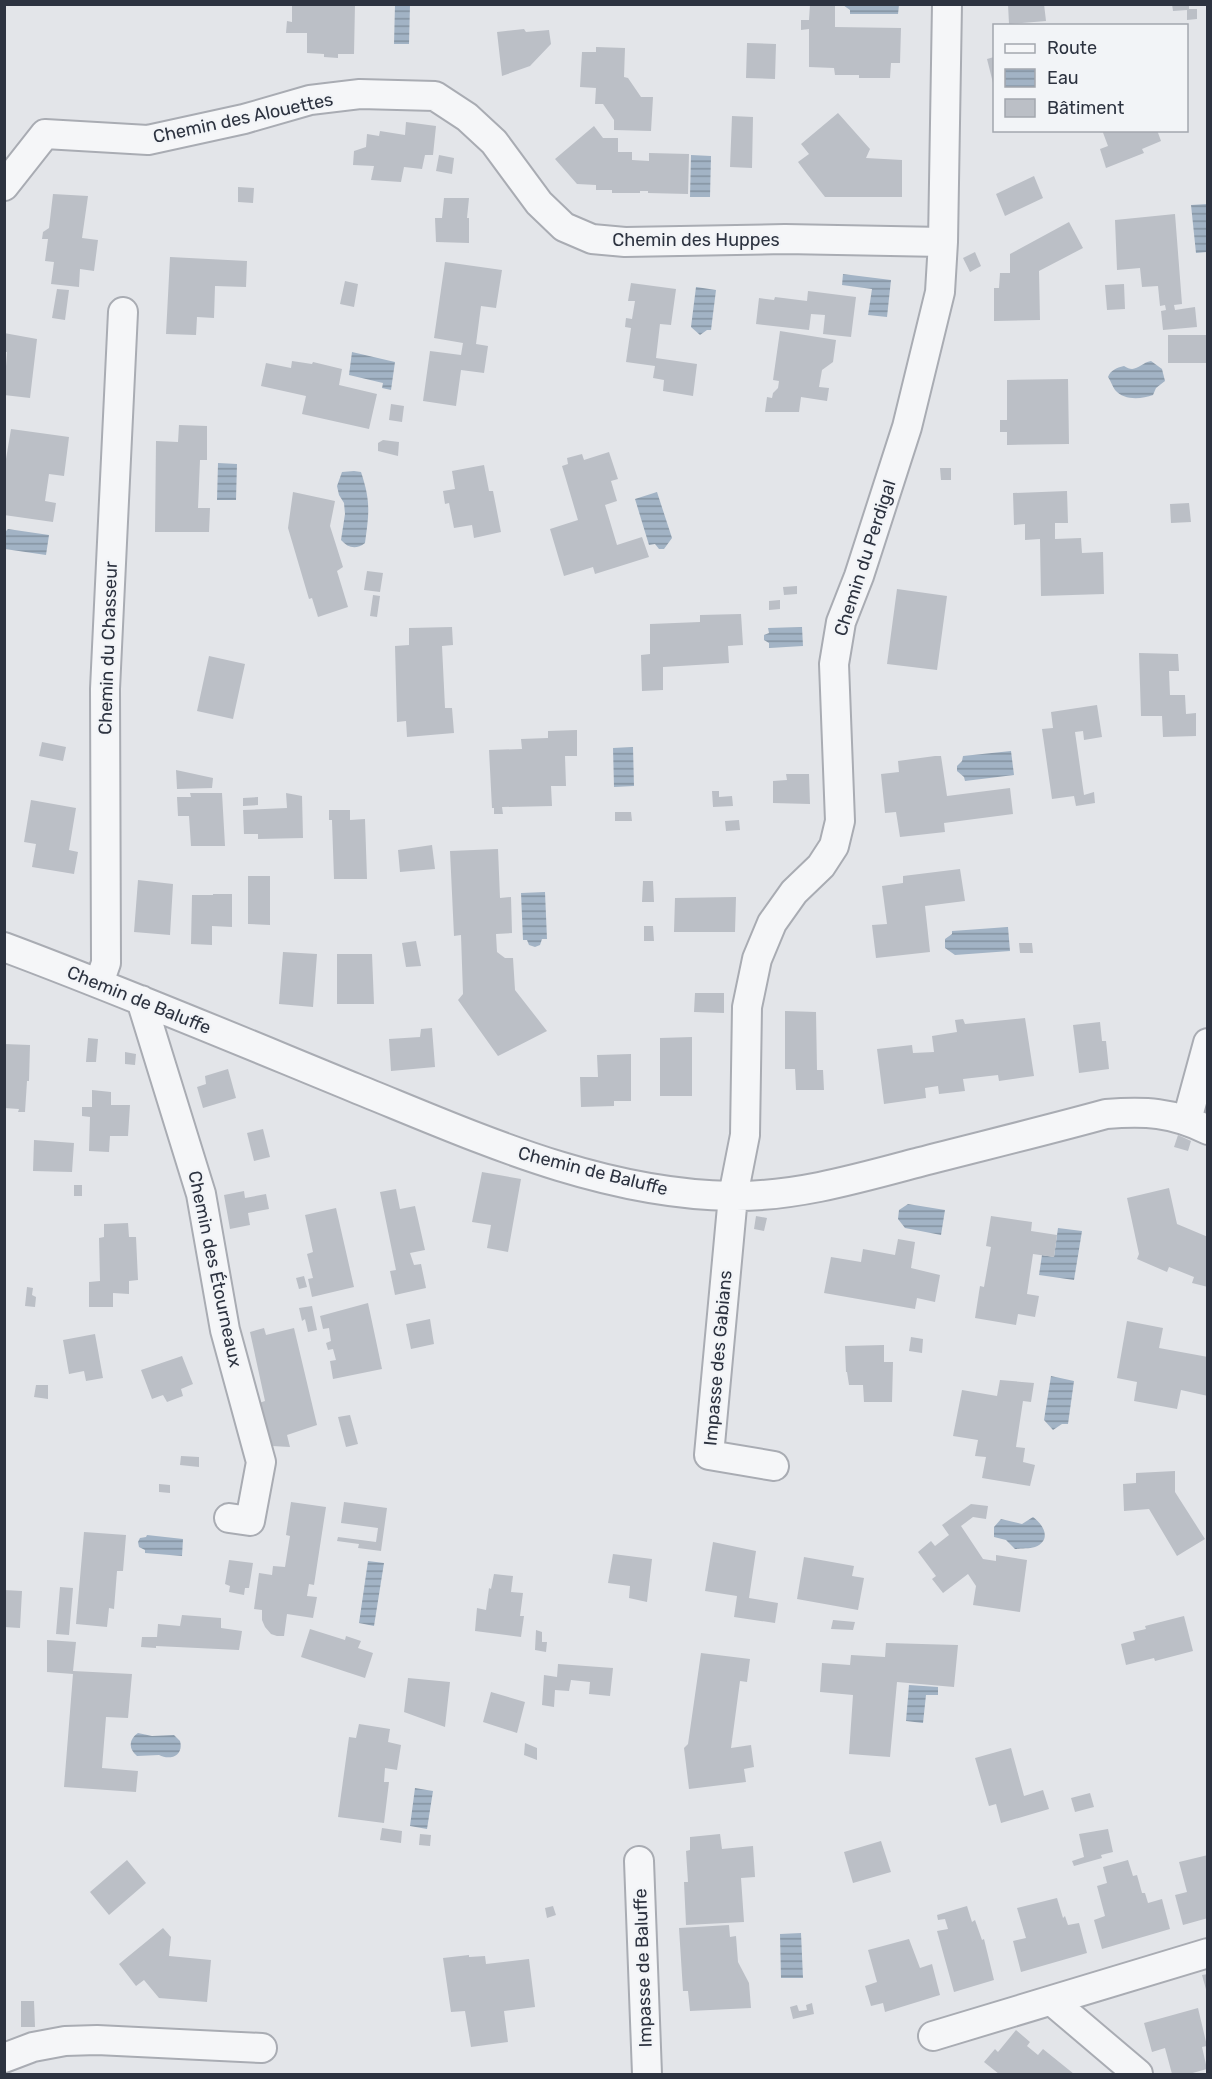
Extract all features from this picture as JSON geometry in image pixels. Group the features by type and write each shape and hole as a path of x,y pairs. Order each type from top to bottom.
{"street":[{"name":"Chemin du Perdigal","path":"733,1196 745,1135 747,1007 757,960 772,923 794,892 821,866 834,846 840,821 834,664 841,622 859,576 907,427 940,292 947,4"},
{"name":"Chemin des Alouettes","path":"4,186 45,134 148,140 244,119 310,100 360,94 435,96"},
{"name":"Chemin des Huppes","path":"435,96 467,117 494,142 539,203 564,227 592,239 625,242 785,239 943,242"},
{"name":"Chemin du Chasseur","path":"99,983 106,963 105,688 123,312"},
{"name":"Chemin de Baluffe","path":"4,947 99,983 510,1151 651,1189 733,1196 802,1190 869,1176 1106,1114 1142,1111 1197,1125"},
{"name":"Chemin des Étourneaux","path":"141,1000 201,1194 225,1330 261,1462 250,1521 229,1518"},
{"path":"1197,1125 1208,1043"},
{"name":"Impasse des Gabians","path":"733,1196 709,1455 774,1466"},
{"name":"Impasse de Baluffe","path":"639,1861 647,2074"},
{"path":"933,2037 1208,1953"},
{"path":"1052,2001 1138,2074"},
{"path":"4,2058 33,2047 65,2041 97,2040 262,2048"}],"water":[{"path":"395,5 410,5 409,44 394,44"},
{"path":"843,5 899,5 898,14 850,14 850,10"},
{"path":"691,155 711,156 710,197 690,197"},
{"path":"1207,204 1207,252 1196,253 1191,205"},
{"path":"843,274 891,280 887,317 868,315 872,289 842,285"},
{"path":"696,287 716,290 711,330 700,335 691,327"},
{"path":"352,352 395,362 391,390 382,388 383,383 349,375"},
{"path":"1151,361 1162,369 1165,381 1156,388 1153,395 1139,398 1128,397 1115,390 1108,377 1112,371 1124,366 1132,369"},
{"path":"218,463 237,464 236,500 217,500"},
{"path":"342,472 361,472 368,508 365,543 355,547 346,545 341,540 345,514 344,503 337,486"},
{"path":"657,492 672,538 664,549 659,549 655,544 649,545 635,499"},
{"path":"8,529 49,535 46,555 5,549 5,532"},
{"path":"802,627 803,646 769,648 769,643 764,640 764,635 769,633 768,628"},
{"path":"633,747 634,786 614,787 613,748"},
{"path":"1011,751 1014,775 965,781 957,771 957,766 963,756"},
{"path":"545,892 547,939 542,939 540,945 535,947 529,945 527,940 523,940 521,893"},
{"path":"1008,927 1010,951 955,955 945,948 945,939 952,934 952,931"},
{"path":"908,1204 945,1210 941,1235 905,1228 898,1219 899,1210"},
{"path":"1058,1228 1082,1231 1074,1280 1039,1275 1042,1255 1054,1257"},
{"path":"1051,1376 1074,1381 1068,1424 1062,1424 1053,1430 1044,1420"},
{"path":"1033,1517 1043,1528 1045,1537 1035,1547 1015,1549 1006,1540 994,1537 994,1527 1001,1519 1022,1524"},
{"path":"147,1535 183,1539 182,1556 145,1553 145,1550 139,1547 138,1542 140,1538"},
{"path":"368,1561 384,1563 374,1626 359,1623"},
{"path":"909,1685 938,1687 938,1695 926,1695 923,1723 906,1721"},
{"path":"138,1733 152,1736 174,1735 180,1741 180,1750 176,1756 172,1757 137,1756 131,1744"},
{"path":"415,1788 433,1791 427,1829 410,1826"},
{"path":"801,1933 803,1978 781,1978 780,1934"}],"building":[{"path":"292,4 355,4 354,54 338,54 338,58 307,53 307,33 286,33 287,21 292,22"},
{"path":"810,4 835,4 835,27 901,28 900,63 891,63 890,78 835,75 834,68 809,67 809,29 801,30 801,20 809,20"},
{"path":"1008,4 1044,4 1046,21 1009,24"},
{"path":"1172,4 1189,4 1189,9 1197,9 1197,19 1187,20 1187,10 1173,11"},
{"path":"524,29 526,32 549,30 551,44 530,66 502,76 497,32"},
{"path":"747,43 776,44 775,79 746,78"},
{"path":"596,47 625,48 624,77 628,78 641,97 653,97 651,131 614,130 614,120 603,104 595,104 596,88 580,87 582,52 596,52"},
{"path":"993,57 993,83 987,59"},
{"path":"838,113 870,149 866,158 902,160 902,197 825,197 807,174 798,162 809,154 801,144"},
{"path":"732,116 753,117 752,168 730,167"},
{"path":"406,122 436,126 433,155 425,155 422,169 404,167 401,182 371,180 374,166 353,165 354,151 366,147 367,134 379,136 380,131 405,135"},
{"path":"594,126 603,138 618,138 618,152 632,152 632,160 649,161 649,153 689,154 688,194 648,193 648,191 612,193 612,190 596,190 596,185 577,184 555,159"},
{"path":"1103,132 1158,132 1161,141 1142,149 1144,153 1106,168 1100,149 1108,146"},
{"path":"439,155 454,158 452,174 436,171"},
{"path":"1034,176 1043,198 1005,216 996,194"},
{"path":"238,187 254,188 253,203 238,202"},
{"path":"53,194 88,196 82,238 98,240 94,271 80,269 79,287 51,284 54,262 45,261 48,239 42,239 43,232 49,228"},
{"path":"444,198 469,198 467,218 469,218 469,243 436,242 435,218 442,218"},
{"path":"1175,214 1182,304 1174,305 1175,310 1195,307 1197,327 1163,330 1161,311 1166,310 1165,305 1160,306 1158,286 1142,287 1140,268 1117,270 1115,220"},
{"path":"1069,222 1083,248 1039,271 1040,320 994,321 994,288 999,288 1000,273 1010,273 1010,254"},
{"path":"975,252 981,266 970,272 963,258"},
{"path":"170,257 247,261 246,287 215,286 214,318 197,317 196,335 166,334"},
{"path":"445,262 502,270 496,308 481,306 476,344 488,346 484,373 461,370 456,406 423,401 430,351 461,355 463,343 434,338"},
{"path":"345,281 358,284 354,307 340,304"},
{"path":"631,283 676,289 671,325 660,324 656,358 697,364 693,396 663,391 664,380 653,378 655,366 626,362 631,328 625,327 626,318 632,319 635,301 628,301"},
{"path":"1124,284 1125,309 1107,310 1105,285"},
{"path":"57,289 69,290 65,320 52,318"},
{"path":"808,291 856,297 851,337 823,334 825,315 811,314 809,330 756,324 759,298 774,300 775,297 807,301"},
{"path":"780,331 836,340 833,362 822,370 819,387 829,388 827,401 801,397 799,412 765,412 767,397 772,398 778,388 779,381 773,380"},
{"path":"4,333 37,339 30,398 4,395 7,352 4,352"},
{"path":"1168,335 1208,335 1208,363 1168,363"},
{"path":"292,361 312,364 313,362 342,369 339,385 377,394 369,429 302,414 306,396 261,386 266,363 291,368"},
{"path":"1068,379 1069,444 1007,445 1007,432 1000,432 1000,420 1007,420 1007,380"},
{"path":"391,404 404,406 402,422 389,420"},
{"path":"179,425 207,426 207,460 200,460 198,508 210,508 209,532 155,532 156,441 178,442"},
{"path":"11,429 69,437 64,476 49,474 45,501 56,503 53,522 4,515 4,471"},
{"path":"383,440 399,442 398,456 378,451 378,443"},
{"path":"609,452 618,479 611,481 617,501 605,505 617,545 642,537 649,557 595,574 593,567 564,576 550,529 578,520 562,466 568,464 567,458 582,454 584,460"},
{"path":"484,465 489,491 493,491 501,532 474,538 472,525 454,528 449,503 445,504 443,491 455,489 452,471"},
{"path":"940,468 951,468 951,480 941,480"},
{"path":"1067,491 1068,523 1055,523 1055,539 1081,538 1082,553 1103,552 1104,594 1041,596 1040,539 1025,540 1025,524 1014,525 1013,493"},
{"path":"293,492 335,501 330,526 343,567 337,571 348,607 318,617 312,598 309,599 288,528"},
{"path":"1189,503 1191,522 1171,523 1170,504"},
{"path":"367,571 383,573 380,592 364,590"},
{"path":"797,586 797,594 784,595 783,587"},
{"path":"897,589 947,596 937,670 887,664"},
{"path":"373,595 380,596 377,617 370,616"},
{"path":"780,600 780,609 769,610 769,601"},
{"path":"741,614 743,645 728,646 729,663 663,667 663,690 642,691 641,655 650,654 650,624 700,622 700,615"},
{"path":"452,627 453,645 442,646 445,708 452,708 454,733 407,737 406,721 397,722 395,646 409,645 409,628"},
{"path":"1139,653 1178,654 1179,671 1169,671 1170,695 1185,695 1186,714 1196,713 1196,736 1163,737 1162,716 1141,716"},
{"path":"209,656 245,664 233,719 197,711"},
{"path":"1097,705 1102,737 1084,740 1083,731 1075,732 1084,795 1094,792 1095,803 1076,806 1074,796 1052,799 1042,729 1053,728 1051,712"},
{"path":"577,730 577,756 565,756 566,786 551,786 552,806 502,807 503,814 494,814 489,750 522,749 521,739 548,738 548,731"},
{"path":"42,742 66,747 63,761 39,756"},
{"path":"941,756 947,796 1010,788 1013,814 944,823 945,832 900,837 896,812 885,813 881,774 899,772 898,761"},
{"path":"176,770 213,778 212,788 177,789"},
{"path":"786,774 809,774 810,804 773,803 773,781 787,780"},
{"path":"712,791 719,791 719,797 732,796 733,806 713,807"},
{"path":"190,793 222,793 225,846 191,846 189,816 178,816 177,797 191,797"},
{"path":"286,793 302,796 303,838 258,839 258,834 244,834 243,810 287,808"},
{"path":"258,797 258,805 243,806 243,798"},
{"path":"31,800 76,808 69,850 78,852 74,874 32,867 36,844 24,842"},
{"path":"329,810 350,810 350,820 365,819 367,879 334,879 332,820 329,820"},
{"path":"615,812 631,812 632,821 615,821"},
{"path":"739,820 740,830 726,831 725,821"},
{"path":"432,845 435,869 400,872 398,850"},
{"path":"498,849 500,898 511,897 512,933 496,934 497,952 505,958 513,958 515,990 547,1031 498,1056 458,1000 463,994 461,935 454,936 450,851"},
{"path":"960,869 965,901 925,906 930,952 876,958 872,925 887,924 882,886 903,883 903,876"},
{"path":"248,876 270,876 270,925 248,924"},
{"path":"138,880 173,884 170,935 134,932"},
{"path":"643,881 653,881 654,902 642,902"},
{"path":"232,894 232,927 212,926 212,945 191,944 192,895"},
{"path":"736,897 735,932 674,932 675,898"},
{"path":"644,926 653,926 654,941 644,941"},
{"path":"416,941 421,966 406,967 402,943"},
{"path":"1019,943 1032,943 1033,953 1020,953"},
{"path":"283,952 317,954 313,1007 279,1004"},
{"path":"337,954 372,954 374,1004 337,1004"},
{"path":"695,993 724,993 724,1013 694,1012"},
{"path":"785,1011 816,1012 817,1070 823,1070 824,1090 796,1090 795,1069 785,1069"},
{"path":"1025,1018 1034,1076 999,1081 998,1075 963,1079 965,1091 939,1094 938,1086 925,1088 926,1098 884,1104 877,1049 912,1045 913,1053 934,1052 932,1036 957,1032 955,1020 963,1019 965,1024"},
{"path":"1100,1022 1102,1041 1106,1041 1109,1069 1079,1073 1073,1025"},
{"path":"432,1028 435,1067 391,1071 389,1039 420,1037 421,1029"},
{"path":"692,1037 692,1096 660,1096 660,1038"},
{"path":"88,1038 98,1039 96,1062 86,1062"},
{"path":"4,1044 30,1045 25,1112 18,1112 19,1109 4,1108"},
{"path":"125,1052 136,1054 135,1065 125,1064"},
{"path":"631,1054 631,1101 614,1101 614,1106 581,1107 580,1077 598,1077 597,1055"},
{"path":"228,1069 236,1098 203,1108 197,1087 206,1084 205,1076"},
{"path":"92,1090 111,1092 111,1105 130,1105 128,1136 110,1136 109,1152 89,1151 90,1117 82,1116 82,1107 92,1107"},
{"path":"263,1129 270,1157 254,1161 247,1133"},
{"path":"1178,1135 1191,1141 1188,1151 1174,1147"},
{"path":"34,1140 74,1143 72,1172 33,1171"},
{"path":"482,1172 521,1179 508,1252 487,1248 491,1225 472,1222"},
{"path":"74,1185 82,1185 82,1196 74,1196"},
{"path":"1169,1188 1177,1224 1208,1237 1208,1287 1192,1283 1194,1277 1169,1267 1167,1272 1137,1259 1139,1254 1127,1198"},
{"path":"396,1189 400,1209 415,1206 425,1250 410,1253 414,1265 421,1264 426,1288 395,1295 390,1271 396,1270 380,1192"},
{"path":"244,1191 245,1198 266,1194 269,1209 248,1213 250,1225 230,1229 224,1195"},
{"path":"336,1208 354,1287 312,1297 308,1279 313,1278 307,1254 313,1252 305,1215"},
{"path":"756,1216 767,1218 764,1231 754,1229"},
{"path":"991,1216 1032,1222 1031,1231 1057,1235 1054,1257 1033,1254 1027,1294 1039,1296 1035,1317 1018,1314 1016,1325 975,1318 980,1286 984,1287 991,1247 986,1246"},
{"path":"128,1223 129,1237 136,1237 138,1280 129,1281 129,1294 113,1293 113,1307 89,1307 89,1282 100,1281 99,1238 104,1237 104,1224"},
{"path":"898,1239 915,1242 911,1268 940,1275 935,1302 917,1298 915,1309 824,1293 831,1257 861,1262 863,1249 895,1255"},
{"path":"304,1276 307,1287 299,1289 296,1278"},
{"path":"27,1287 33,1288 32,1295 36,1297 35,1307 25,1306"},
{"path":"368,1303 382,1369 333,1379 330,1361 336,1360 333,1349 328,1350 326,1343 331,1341 329,1328 323,1329 320,1316"},
{"path":"312,1306 317,1330 308,1332 299,1308"},
{"path":"430,1319 434,1344 411,1349 406,1324"},
{"path":"1127,1321 1163,1328 1159,1348 1208,1357 1208,1396 1181,1390 1177,1409 1134,1401 1137,1382 1117,1378"},
{"path":"264,1328 266,1335 294,1328 317,1425 287,1435 290,1447 272,1446 259,1403 265,1401 250,1332"},
{"path":"95,1334 103,1378 86,1381 84,1371 69,1374 63,1340"},
{"path":"911,1337 923,1339 922,1353 909,1351"},
{"path":"884,1345 884,1362 893,1362 892,1402 864,1402 863,1385 849,1385 845,1346"},
{"path":"182,1356 193,1384 181,1389 183,1396 167,1402 163,1395 152,1399 141,1370"},
{"path":"1000,1380 1034,1383 1031,1402 1023,1401 1016,1447 1025,1448 1023,1462 1035,1465 1030,1486 982,1478 986,1457 975,1456 978,1440 953,1436 962,1390 997,1396"},
{"path":"36,1385 48,1385 48,1399 34,1397"},
{"path":"350,1415 358,1444 346,1447 338,1417"},
{"path":"181,1456 199,1457 199,1467 180,1465"},
{"path":"1175,1471 1175,1492 1205,1539 1177,1556 1149,1509 1124,1511 1123,1484 1136,1483 1136,1473"},
{"path":"159,1484 170,1485 170,1493 159,1492"},
{"path":"291,1502 326,1507 314,1585 309,1584 307,1596 317,1597 313,1618 287,1614 284,1636 277,1636 271,1634 265,1627 262,1610 254,1609 259,1573 272,1575 273,1566 285,1567 290,1536 286,1535"},
{"path":"344,1502 387,1508 381,1551 358,1548 359,1544 337,1541 338,1537 376,1542 378,1528 341,1523"},
{"path":"971,1504 988,1506 986,1519 973,1517 961,1526 983,1559 996,1561 996,1555 1027,1560 1020,1612 973,1605 976,1586 968,1574 943,1593 932,1579 936,1576 918,1552 931,1541 935,1546 949,1535 942,1525"},
{"path":"84,1532 126,1535 123,1571 117,1571 114,1609 109,1608 107,1627 76,1624"},
{"path":"713,1542 756,1551 749,1598 778,1603 775,1623 734,1617 737,1596 705,1591"},
{"path":"613,1554 652,1559 647,1602 629,1598 630,1586 608,1583"},
{"path":"804,1557 854,1566 852,1576 864,1578 858,1610 797,1599"},
{"path":"229,1560 253,1563 249,1588 245,1588 244,1595 229,1592 230,1586 225,1584"},
{"path":"494,1574 513,1576 511,1592 523,1593 520,1616 524,1616 521,1637 475,1631 477,1608 486,1610 489,1588 491,1589"},
{"path":"60,1587 73,1588 69,1635 56,1634"},
{"path":"4,1590 22,1591 20,1628 4,1627"},
{"path":"182,1615 221,1618 221,1628 242,1631 239,1650 141,1647 142,1637 157,1637 158,1624 180,1626"},
{"path":"1184,1616 1193,1651 1155,1661 1154,1658 1126,1665 1121,1644 1135,1640 1133,1632 1146,1629 1145,1626"},
{"path":"833,1620 855,1622 853,1630 831,1629"},
{"path":"310,1629 345,1640 346,1636 361,1641 358,1648 373,1653 365,1678 301,1657"},
{"path":"536,1630 542,1632 542,1642 547,1642 546,1652 535,1650"},
{"path":"47,1640 76,1642 73,1671 132,1674 128,1718 106,1717 102,1768 138,1771 136,1792 64,1787 73,1674 47,1672"},
{"path":"886,1643 958,1645 954,1687 897,1682 890,1757 849,1754 853,1695 820,1692 822,1663 850,1665 851,1655 885,1657"},
{"path":"701,1653 750,1659 747,1682 740,1681 731,1748 751,1745 754,1767 744,1769 746,1782 689,1789 684,1748 688,1744"},
{"path":"558,1664 613,1668 610,1696 589,1694 590,1682 571,1680 569,1691 555,1690 554,1707 542,1705 544,1675 557,1677"},
{"path":"408,1678 450,1682 445,1727 404,1712"},
{"path":"491,1692 525,1702 517,1733 483,1722"},
{"path":"359,1724 390,1729 388,1742 401,1745 397,1770 385,1768 384,1782 389,1782 384,1823 338,1817 349,1737 356,1738"},
{"path":"525,1743 537,1748 537,1760 524,1755"},
{"path":"1011,1748 1024,1796 1043,1790 1049,1809 1001,1823 996,1804 989,1806 975,1758"},
{"path":"1090,1793 1094,1807 1075,1812 1071,1798"},
{"path":"382,1828 402,1831 401,1843 380,1840"},
{"path":"1108,1829 1113,1852 1101,1855 1102,1858 1074,1866 1072,1861 1084,1857 1079,1834"},
{"path":"420,1834 431,1835 430,1846 419,1845"},
{"path":"720,1834 722,1849 753,1846 755,1877 741,1878 744,1922 686,1925 684,1882 688,1882 686,1851 690,1850 690,1837"},
{"path":"881,1841 891,1872 853,1883 844,1852"},
{"path":"1208,1855 1208,1918 1183,1925 1175,1895 1187,1892 1179,1862"},
{"path":"127,1860 146,1883 109,1915 90,1892"},
{"path":"1128,1860 1133,1876 1137,1875 1142,1893 1145,1893 1148,1903 1162,1899 1170,1929 1102,1949 1094,1920 1105,1916 1097,1886 1107,1883 1103,1867"},
{"path":"1057,1898 1063,1918 1065,1916 1068,1925 1079,1923 1087,1953 1021,1972 1013,1941 1026,1938 1017,1908"},
{"path":"553,1906 556,1915 547,1918 545,1908"},
{"path":"967,1906 972,1922 975,1920 982,1940 984,1939 994,1980 954,1992 937,1931 948,1929 945,1919 938,1920 937,1915"},
{"path":"729,1925 730,1937 736,1936 738,1962 749,1983 751,2008 690,2011 688,1991 683,1991 679,1928"},
{"path":"163,1928 171,1937 169,1956 211,1960 207,2002 159,1998 144,1980 136,1986 119,1964"},
{"path":"909,1939 920,1968 932,1964 940,1995 885,2012 883,2003 871,2006 865,1986 877,1982 868,1950"},
{"path":"469,1955 469,1957 485,1956 486,1964 529,1959 535,2007 504,2011 508,2042 471,2047 465,2011 451,2012 443,1958"},
{"path":"1208,1974 1208,1993 1207,1993 1202,1975"},
{"path":"21,2001 34,2001 35,2027 21,2027"},
{"path":"812,2003 814,2014 793,2019 790,2007 797,2005 799,2011 807,2010 806,2005"},
{"path":"1198,2008 1207,2046 1202,2047 1207,2069 1189,2074 1172,2074 1165,2048 1152,2052 1144,2023"},
{"path":"1016,2030 1030,2042 1027,2046 1038,2055 1043,2049 1074,2074 999,2074 984,2062 995,2049 998,2052"}]}
